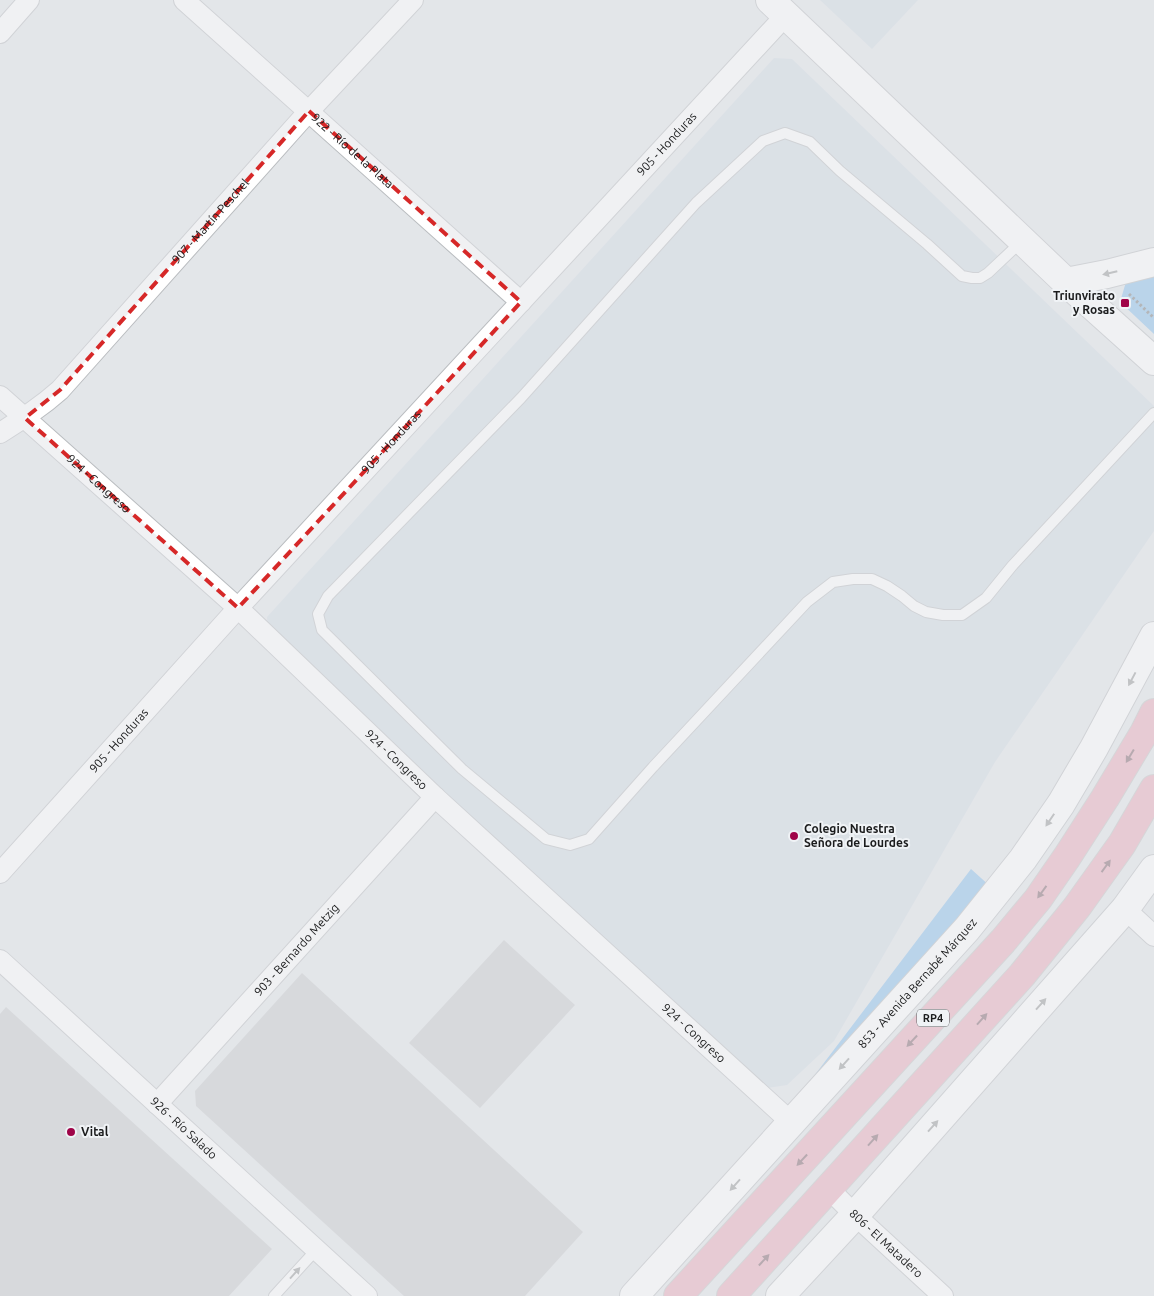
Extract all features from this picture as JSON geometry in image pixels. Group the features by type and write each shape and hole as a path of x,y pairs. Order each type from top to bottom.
{"main road":[{"name":"RP4","path":"678,1296 1009,934 1038,899 1110,790 1154,713"},
{"path":"731,1296 1016,982 1077,907 1122,844 1154,789"}],"street":[{"path":"0,33 30,0"},
{"name":"922 - Río de la Plata","path":"184,0 521,302"},
{"name":"907 - Martín Peschel","path":"0,433 25,418 60,390 309,111 413,0"},
{"path":"778,8 1066,282 1154,361"},
{"name":"905 - Honduras","path":"0,872 238,608 521,302 778,8"},
{"path":"1066,282 1154,262"},
{"name":"924 - Congreso","path":"0,396 238,608 435,797 792,1123"},
{"name":"853 - Avenida Bernabé Márquez","path":"634,1296 967,929 1023,860 1061,804 1094,748 1154,636"},
{"name":"903 - Bernardo Metzig","path":"157,1104 435,797"},
{"path":"780,1296 855,1215 1125,909 1154,869"},
{"path":"1125,909 1154,936"},
{"name":"926 - Río Salado","path":"0,960 367,1296"},
{"name":"806 - El Matadero","path":"829,1189 943,1296"}],"lane":[{"path":"1023,240 980,278 962,276 840,171 810,142 785,133 763,140 696,203 521,398 328,596 318,614 322,630 462,769 546,839 570,845 589,839 807,602 833,582 872,579 887,586 914,606 926,612 943,616 962,615 986,598 1012,566 1154,413"},
{"path":"274,1296 316,1250"}],"highlighted area":[{"path":"309,111 521,302 238,608 25,418 60,390"}],"shaded area":[{"path":"820,0 918,0 872,49"},
{"path":"774,58 792,59 1154,406 1154,531 995,762 834,1041 787,1085 767,1088 268,633 267,617"},
{"path":"1154,275 1154,334 1120,302 1126,282"},
{"path":"971,869 991,887 789,1109"}],"building":[{"path":"504,940 575,1005 480,1108 409,1043"},
{"path":"302,973 583,1232 525,1296 404,1296 196,1106 195,1091"},
{"name":"Vital","path":"6,1007 272,1249 229,1296 0,1296 0,1014"}],"place":[{"name":"Triunvirato y Rosas","path":"1125,303"},
{"name":"Colegio Nuestra Señora de Lourdes","path":"794,836"},
{"name":"Vital","path":"71,1132"}]}
